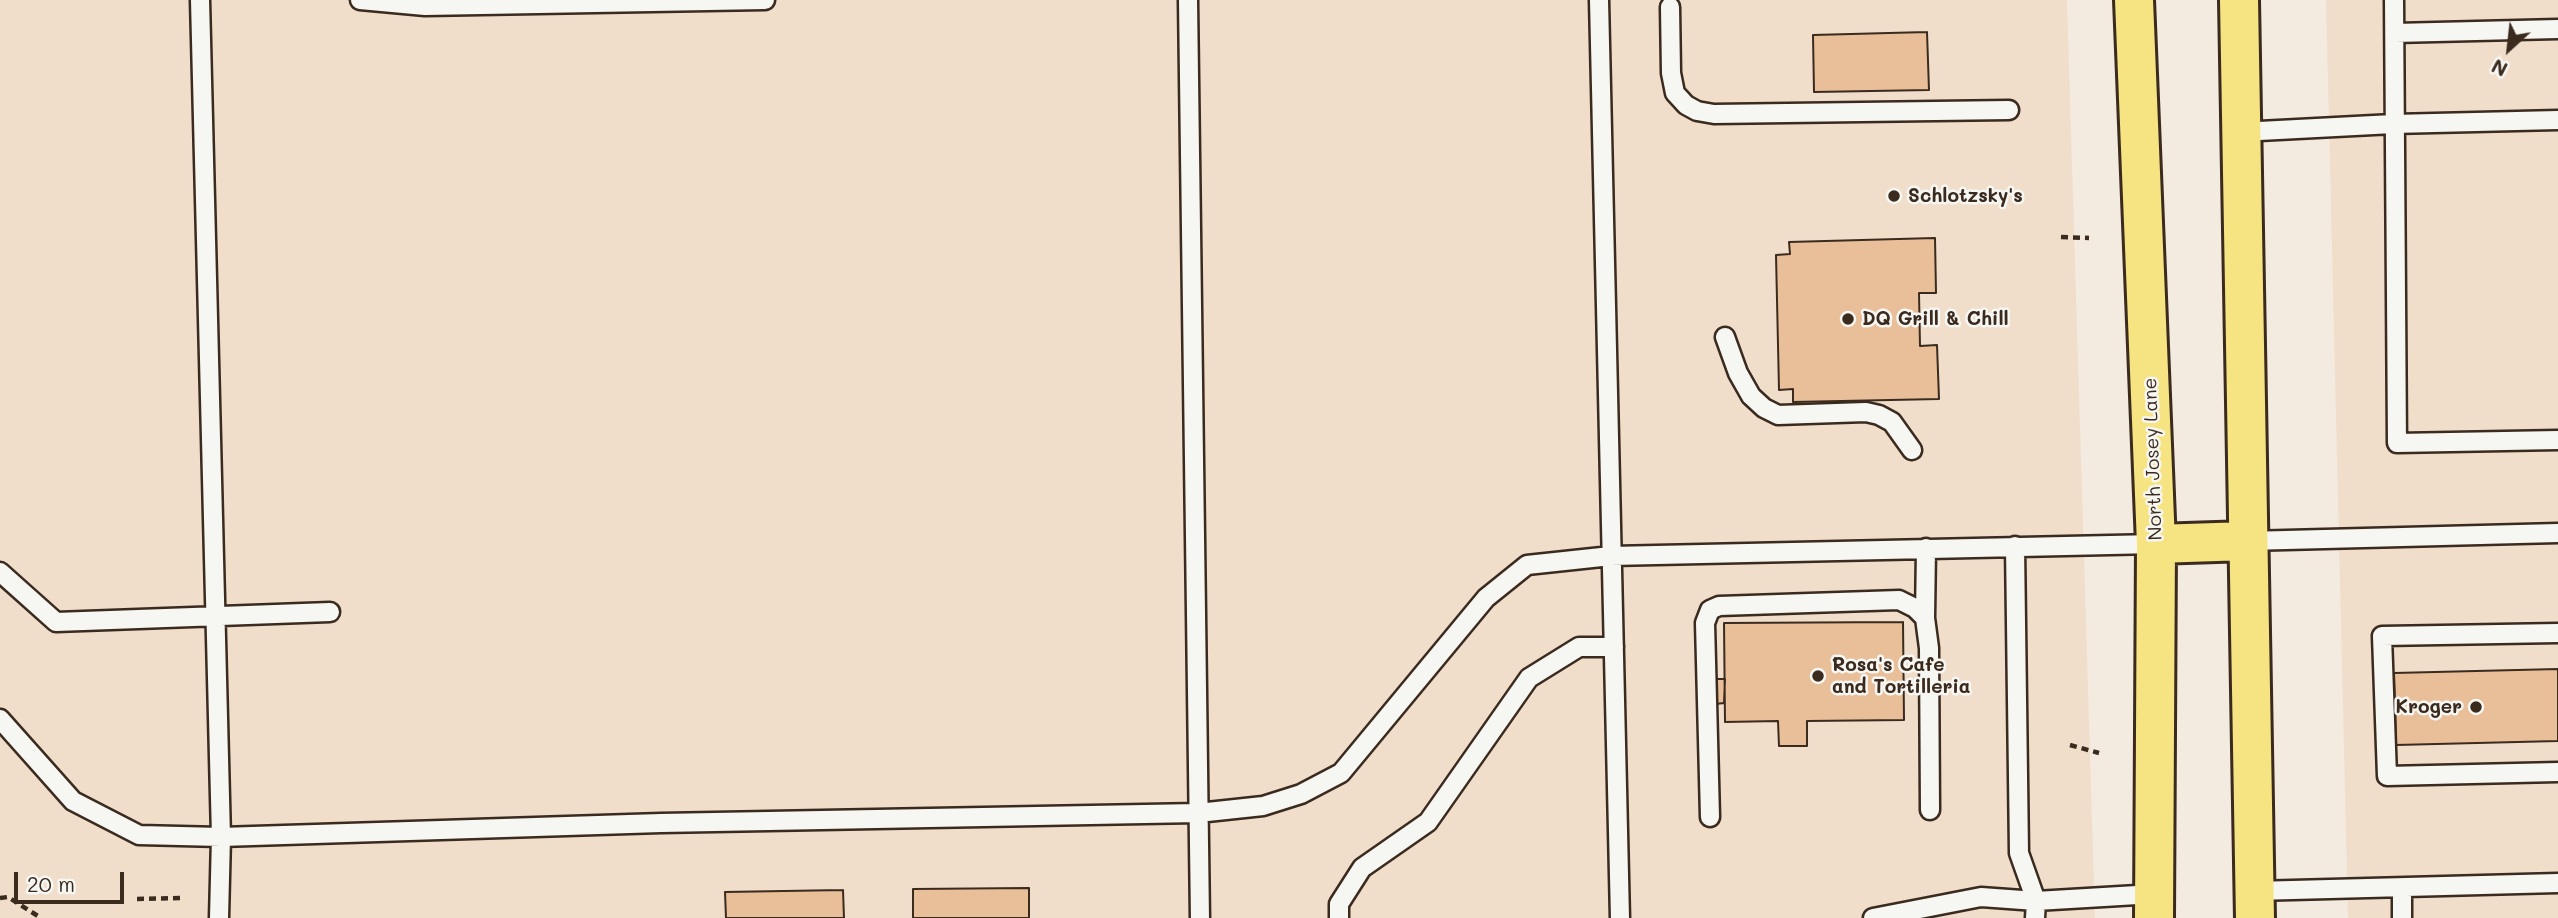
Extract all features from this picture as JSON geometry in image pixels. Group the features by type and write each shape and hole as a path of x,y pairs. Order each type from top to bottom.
{"main road":[{"name":"North Josey Lane","path":"2134,0 2156,544 2154,906"},
{"path":"2239,0 2254,904"},
{"path":"2156,544 2248,541"}],"lane":[{"path":"200,0 221,837 219,918"},
{"path":"360,0 425,6 765,0"},
{"path":"1188,0 1200,918"},
{"path":"1599,0 1620,918"},
{"path":"2394,0 2397,443 2558,440"},
{"path":"1670,7 1671,73 1675,93 1686,105 1698,111 1714,114 2009,110"},
{"path":"2395,33 2558,29"},
{"path":"2240,132 2393,124 2558,120"},
{"path":"1725,337 1738,373 1751,396 1764,408 1778,415 1867,412 1880,415 1892,422 1912,450"},
{"path":"2248,541 2558,533"},
{"path":"0,719 73,801 139,835 221,837 688,823 1198,813 1263,806 1301,794 1341,773 1486,598 1527,565 1611,555 2156,544"},
{"path":"2015,546 2019,853 2035,909"},
{"path":"1927,548 1924,618 1929,648 1930,810"},
{"path":"0,572 56,622 330,612"},
{"path":"1710,817 1705,623 1710,610 1719,606 1899,600 1915,608 1924,618"},
{"path":"2558,633 2382,636 2387,776 2558,772"},
{"path":"1339,918 1339,904 1362,868 1428,822 1529,678 1579,648 1614,647"},
{"path":"2254,904 2402,888 2558,883"},
{"path":"2402,888 2402,918"},
{"path":"1873,918 1980,897 2035,909 2154,906"}],"path":[{"path":"2061,237 2089,238"},
{"path":"2070,745 2099,754"},
{"path":"0,898 9,897 41,918"},
{"path":"137,899 182,898"}],"shaded area":[{"path":"0,0 2067,0 2095,918 0,918"},
{"path":"2326,0 2558,0 2558,918 2348,918"}],"building":[{"path":"1927,32 1929,90 1814,92 1813,35"},
{"name":"DQ Grill & Chill","path":"1935,238 1936,293 1919,293 1920,346 1937,345 1939,399 1793,402 1793,389 1779,390 1776,255 1790,254 1789,242"},
{"path":"1903,622 1904,720 1807,721 1807,746 1779,746 1778,721 1725,722 1724,623"},
{"name":"Kroger","path":"2558,669 2558,741 2396,745 2394,673"},
{"path":"1699,679 1725,679 1724,703 1699,706"},
{"path":"1029,888 1029,918 913,918 913,889"},
{"path":"843,890 844,918 726,918 725,892"}],"place":[{"name":"Schlotzsky's","path":"1894,196"},
{"name":"DQ Grill & Chill","path":"1848,319"},
{"name":"Rosa's Cafe and Tortilleria","path":"1818,676"},
{"name":"Kroger","path":"2476,707"}]}
